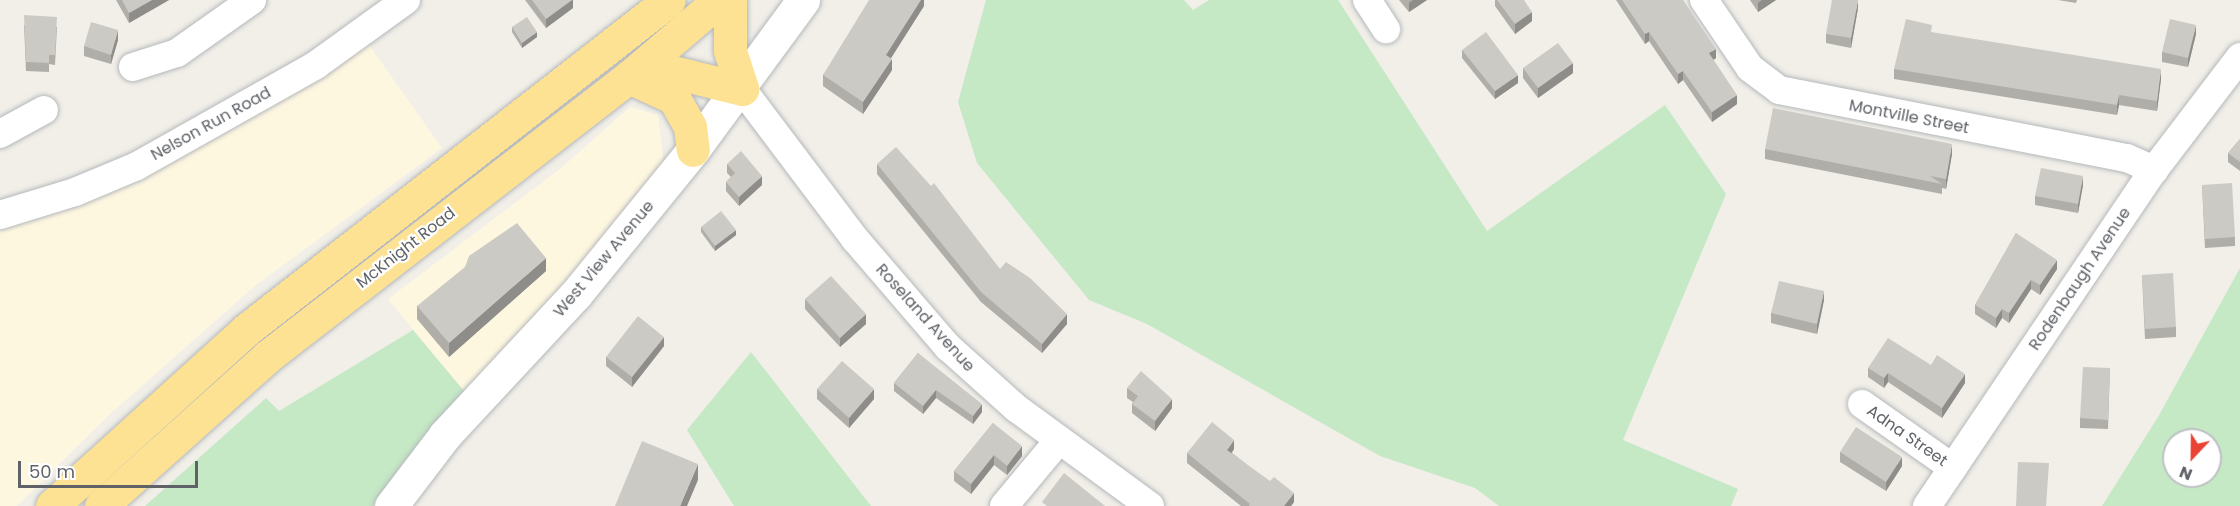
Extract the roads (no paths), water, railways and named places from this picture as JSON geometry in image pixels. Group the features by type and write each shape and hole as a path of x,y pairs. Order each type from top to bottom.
{"highway":[{"name":"McKnight Road","path":"52,506 246,330 669,0"},
{"name":"McKnight Road","path":"101,506 268,356 629,77 719,0"},
{"path":"730,0 730,51 742,89"},
{"path":"629,77 673,72 742,89"},
{"path":"629,77 674,98 690,127 693,150"}],"street":[{"path":"133,68 177,53 252,0"},
{"name":"Nelson Run Road","path":"0,215 75,192 137,166 316,65 406,0"},
{"name":"West View Avenue","path":"391,506 445,435 569,302 693,150 742,89 803,0"},
{"path":"1367,0 1386,28"},
{"name":"Montville Street","path":"1704,0 1750,68 1779,90 2127,158 2154,170"},
{"name":"Rodenbaugh Avenue","path":"1927,506 2154,170 2240,57"},
{"name":"Roseland Avenue","path":"742,89 855,239 948,347 1059,440 1150,506"},
{"path":"0,134 44,110"},
{"name":"Adna Street","path":"1862,404 1953,468"},
{"path":"1004,506 1059,440"}]}
